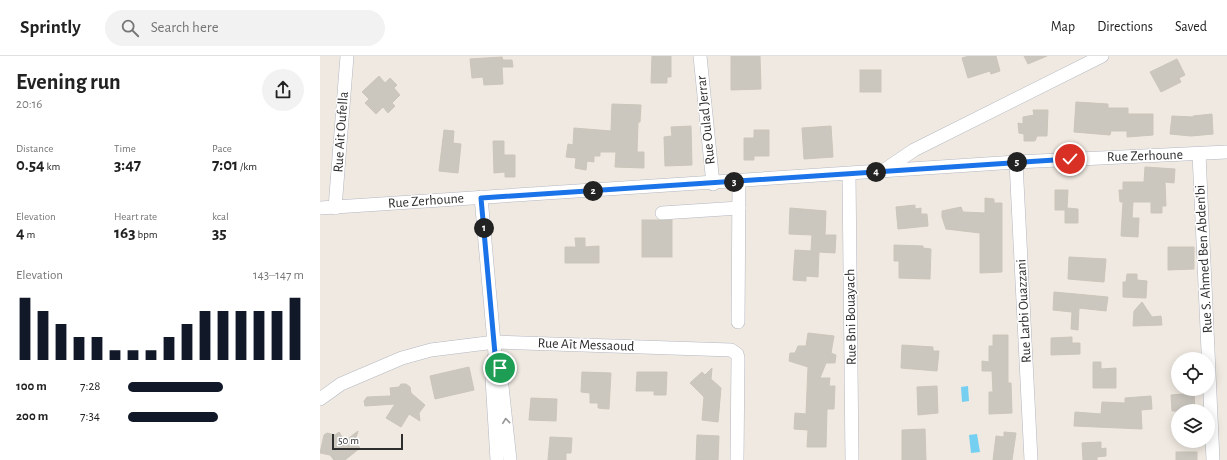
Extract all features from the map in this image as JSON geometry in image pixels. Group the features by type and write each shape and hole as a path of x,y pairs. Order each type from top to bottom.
{"street":[{"name":"Rue Ait Oufella","path":"335,208 347,56"},
{"name":"Rue Oulad Jerrar","path":"700,56 713,184"},
{"path":"882,172 914,150 1102,56"},
{"name":"Rue Zerhoune","path":"320,208 713,184 1016,162 1227,152"},
{"name":"Rue S. Ahmed Ben Abden'bi","path":"1199,154 1213,460"},
{"name":"Rue Larbi Ouazzani","path":"1016,162 1031,460"},
{"name":"Rue Bni Bouayach","path":"849,174 852,460"},
{"path":"738,322 739,182"},
{"path":"481,198 495,348 500,368 510,460"},
{"path":"662,213 739,208"},
{"path":"495,348 492,362 492,378 497,460"},
{"name":"Rue Aït Messaoud","path":"320,399 341,384 402,358 431,350 495,348 731,350 738,354 737,460"}],"water":[{"path":"968,386 969,401 962,402 961,387"},
{"path":"977,434 980,452 971,453 969,435"}],"building":[{"path":"652,56 671,56 671,77 667,77 667,83 651,83"},
{"path":"731,56 760,56 761,89 731,90"},
{"path":"969,56 996,56 1000,71 991,74 990,71 968,78 962,58"},
{"path":"1024,56 1047,56 1028,64"},
{"path":"502,57 503,60 512,60 513,67 502,67 503,84 484,85 483,77 472,78 470,59"},
{"path":"1177,59 1185,75 1179,78 1181,82 1161,92 1150,72"},
{"path":"860,70 881,70 881,92 860,92"},
{"path":"379,76 385,83 390,78 397,85 394,88 400,95 392,103 395,106 388,113 383,107 376,114 365,103 369,99 362,92"},
{"path":"1076,102 1108,104 1108,108 1128,108 1128,114 1153,114 1153,135 1127,137 1127,131 1111,131 1110,135 1074,132"},
{"path":"612,104 641,105 640,122 638,122 637,152 644,152 644,168 615,167 616,152 600,152 600,156 594,156 594,162 587,161 586,170 575,168 576,158 566,157 568,144 573,145 574,128 611,131"},
{"path":"1033,110 1048,110 1047,136 1037,136 1035,141 1024,141 1024,134 1019,133 1018,123 1023,124 1023,117 1034,115"},
{"path":"1212,114 1213,134 1191,136 1170,134 1172,116 1193,117"},
{"path":"691,126 692,165 665,166 664,137 672,136 671,127"},
{"path":"831,126 833,157 804,159 802,128"},
{"path":"444,130 454,131 453,143 461,144 458,173 439,171"},
{"path":"754,130 769,130 769,156 754,156 754,160 744,160 744,138 754,138"},
{"path":"493,141 504,141 504,155 515,155 515,177 505,177 505,172 494,173"},
{"path":"1145,167 1175,169 1174,183 1165,182 1166,206 1162,206 1162,213 1151,213 1151,202 1133,202 1132,218 1139,218 1138,237 1121,236 1123,202 1120,202 1119,190 1123,190 1123,182 1144,182"},
{"path":"1055,190 1068,190 1067,208 1078,209 1078,223 1065,223 1065,210 1055,210"},
{"path":"985,198 994,199 994,203 1002,203 1002,272 980,273 980,233 946,229 942,217 942,211 961,207 963,212 985,213"},
{"path":"915,205 915,209 921,208 921,214 927,214 928,226 898,229 896,207"},
{"path":"790,208 826,211 825,235 836,235 835,253 819,252 818,277 806,276 806,281 793,280 795,250 811,251 812,235 789,234"},
{"path":"642,220 672,220 672,257 642,257"},
{"path":"575,238 585,238 585,247 599,246 599,263 565,263 565,247 576,247"},
{"path":"894,245 923,246 923,248 931,249 930,279 899,278 899,261 894,261"},
{"path":"1168,247 1194,247 1194,269 1168,270"},
{"path":"1069,257 1106,259 1104,282 1068,279"},
{"path":"1127,274 1137,274 1137,280 1147,281 1146,298 1123,297 1123,282 1126,282"},
{"path":"1054,292 1108,297 1106,311 1079,308 1078,330 1071,329 1072,312 1053,310"},
{"path":"1142,302 1152,317 1161,316 1162,325 1133,326 1134,311"},
{"path":"808,333 834,336 831,353 836,355 835,363 826,363 820,378 830,378 829,386 835,386 834,409 827,409 826,447 807,447 808,430 794,429 795,413 806,414 808,367 789,361 790,353 795,353 798,346 806,346"},
{"path":"993,335 1008,335 1008,383 1011,383 1012,413 989,414 989,392 993,392 992,371 982,371 982,361 989,362 989,346 993,346"},
{"path":"1072,337 1072,343 1080,343 1080,354 1051,355 1051,338"},
{"path":"902,345 933,347 933,351 939,351 937,371 901,368"},
{"path":"1093,362 1101,362 1101,369 1116,368 1116,388 1093,388"},
{"path":"469,367 474,390 435,399 430,376"},
{"path":"712,368 711,379 721,388 718,422 702,420 704,397 690,383 702,372 705,375"},
{"path":"582,372 611,373 609,409 598,408 598,403 590,403 590,393 581,392"},
{"path":"637,372 667,372 666,395 654,395 654,391 636,391"},
{"path":"401,384 406,384 410,387 411,393 425,405 419,413 420,421 409,414 401,427 386,418 395,404 365,406 364,401 367,397 391,396 390,388 399,387"},
{"path":"937,386 938,413 918,415 917,387"},
{"path":"1151,396 1152,409 1141,410 1142,429 1074,426 1075,412 1101,414 1102,402 1125,403 1125,398"},
{"path":"1171,396 1194,396 1195,404 1172,404"},
{"path":"531,398 557,399 556,421 529,420"},
{"path":"925,429 926,460 902,460 902,430"},
{"path":"358,431 355,441 360,448 345,460 334,460 330,455 320,453 324,435 327,433 335,435 339,432 345,441"},
{"path":"1004,432 1016,433 1012,460 993,460 996,436 1004,437"},
{"path":"697,435 719,436 718,460 696,460"},
{"path":"550,437 572,438 571,453 566,453 566,460 548,460"},
{"path":"1101,442 1101,449 1106,448 1106,456 1097,457 1097,460 1083,460 1082,443"},
{"path":"1176,452 1197,452 1197,460 1176,460"}],"route":[{"path":"500,368 495,354 481,198 713,184 1070,159"}]}
